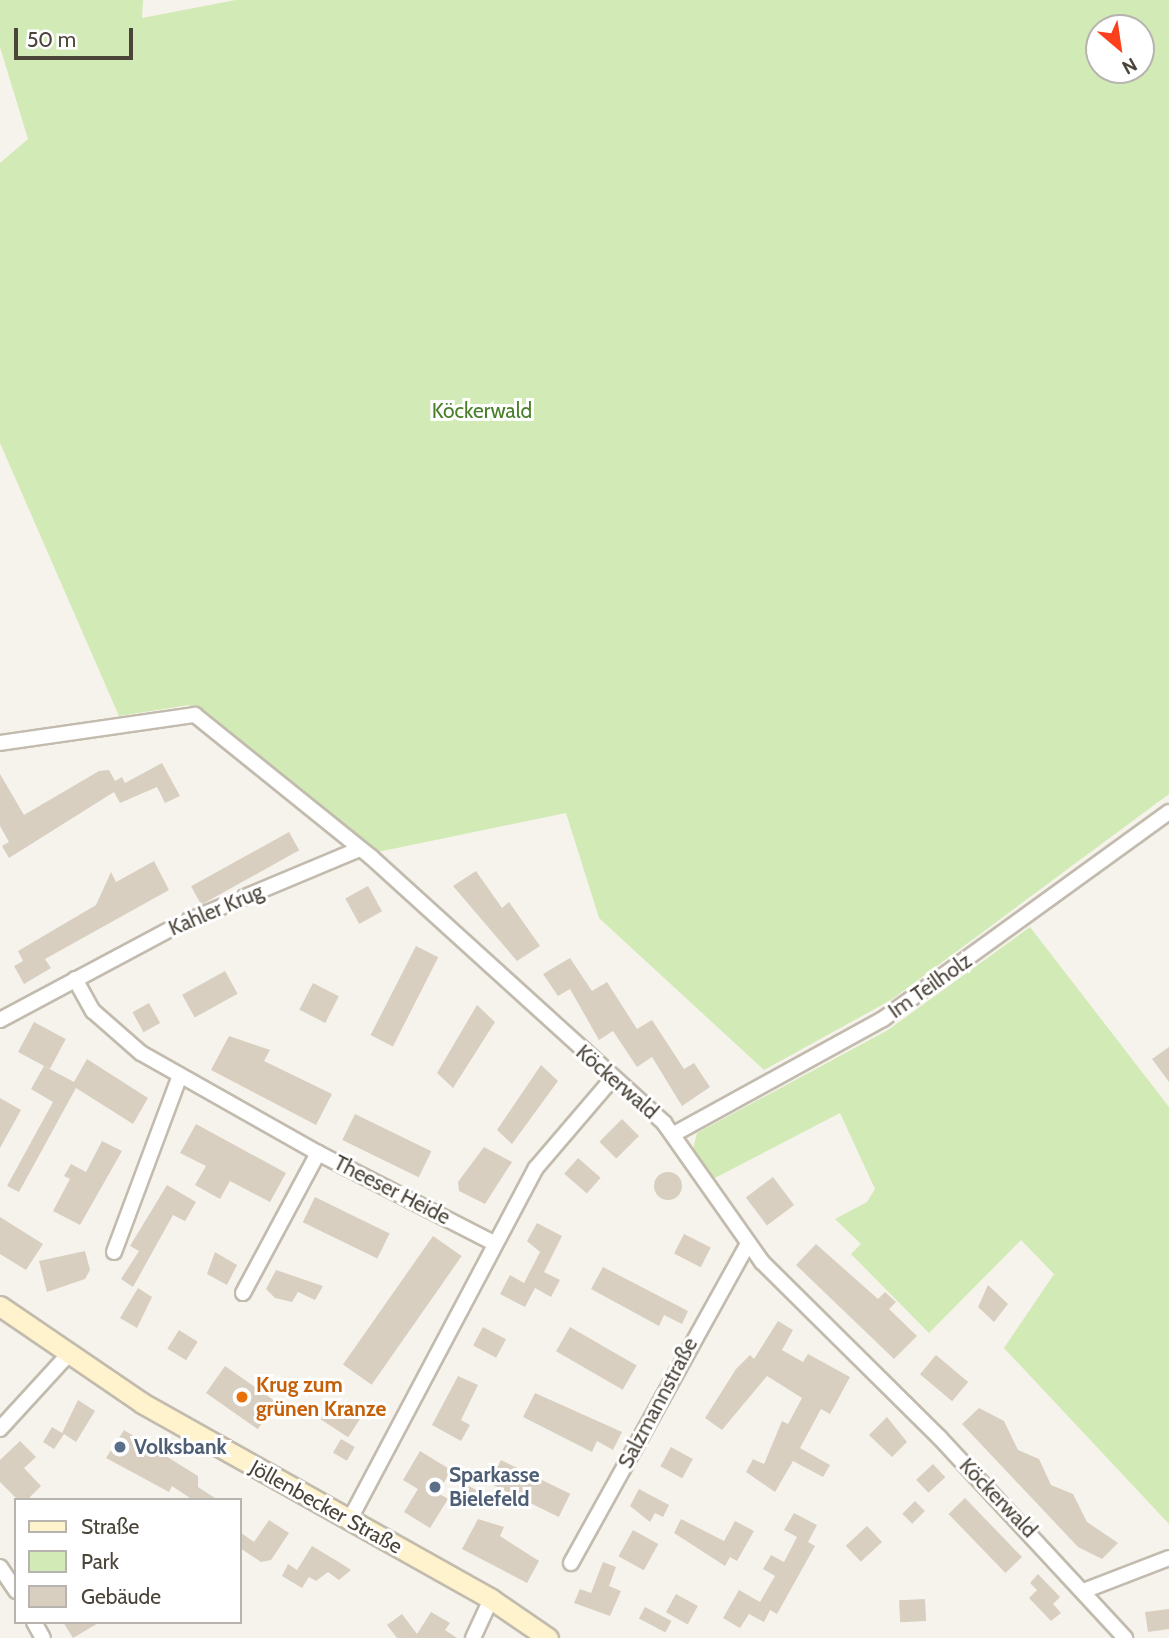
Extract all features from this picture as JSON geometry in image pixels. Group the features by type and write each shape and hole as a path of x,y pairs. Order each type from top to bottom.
{"main road":[{"name":"Jöllenbecker Straße","path":"0,1306 67,1356 491,1600 548,1638"}],"street":[{"name":"Köckerwald","path":"0,743 195,715 360,849 674,1134 748,1244 1086,1590 1125,1638"},
{"name":"Im Teilholz","path":"674,1134 901,1007 1169,812"},
{"name":"Kahler Krug","path":"0,1020 178,925 360,849"},
{"path":"75,979 103,1020 179,1078 318,1153"},
{"path":"114,1252 179,1078"},
{"path":"350,1519 494,1243 541,1160 612,1079"},
{"name":"Theeser Heide","path":"243,1293 318,1153 494,1243"},
{"name":"Salzmannstraße","path":"571,1563 748,1244"},
{"path":"0,1429 67,1356"},
{"path":"1086,1590 1169,1558"},
{"path":"0,1567 14,1588"},
{"path":"473,1638 491,1600"}],"green space":[{"name":"Köckerwald","path":"0,0 143,0 142,18 236,0 1169,0 1169,794 891,1000 764,1070 599,918 566,813 368,854 189,705 119,716 0,443 0,163 28,139 0,47"},
{"path":"1030,927 1169,1107 1169,1524 1004,1348 1054,1274 1021,1240 929,1333 851,1254 861,1244 835,1219 867,1202 875,1189 840,1113 713,1179 693,1149 697,1133 888,1030"}],"building":[{"path":"162,763 180,796 165,803 157,787 120,803 114,792 9,858 2,846 9,842 0,826 0,774 24,815 99,771 109,770 115,781 122,777 125,783"},
{"path":"289,832 299,850 201,905 191,886"},
{"path":"154,861 169,890 45,959 51,968 24,984 14,966 23,961 18,951 96,905 111,872 116,882"},
{"path":"476,871 502,908 509,902 540,946 517,961 453,886"},
{"path":"368,886 382,911 359,924 345,899"},
{"path":"416,946 438,957 393,1046 371,1035"},
{"path":"570,958 592,991 607,982 637,1029 652,1020 684,1069 694,1063 710,1087 682,1106 652,1057 637,1067 613,1031 599,1040 570,989 558,996 543,974"},
{"path":"225,971 238,994 195,1017 182,995"},
{"path":"313,983 339,996 325,1023 299,1010"},
{"path":"149,1003 160,1023 144,1032 132,1012"},
{"path":"477,1005 495,1022 453,1088 437,1073"},
{"path":"34,1022 66,1039 50,1069 18,1052"},
{"path":"229,1036 270,1050 264,1061 332,1094 316,1125 211,1070"},
{"path":"1169,1047 1169,1082 1152,1059"},
{"path":"87,1059 148,1098 133,1124 76,1088 19,1192 7,1186 53,1102 31,1089 44,1066 74,1082"},
{"path":"541,1065 558,1081 512,1144 497,1130"},
{"path":"0,1098 21,1110 0,1148"},
{"path":"355,1114 431,1151 419,1177 342,1140"},
{"path":"622,1119 639,1136 616,1159 599,1142"},
{"path":"196,1124 286,1173 270,1202 230,1181 220,1199 195,1185 206,1166 180,1153"},
{"path":"102,1141 122,1151 80,1225 53,1211 70,1179 64,1176 71,1164 86,1172"},
{"path":"484,1147 512,1162 485,1204 459,1191 458,1182"},
{"path":"578,1158 601,1178 587,1194 564,1174"},
{"path":"668,1172 678,1176 682,1186 678,1196 668,1200 658,1196 654,1186 658,1176"},
{"path":"773,1177 794,1205 767,1225 746,1197"},
{"path":"167,1185 196,1202 185,1221 173,1215 133,1287 121,1279 139,1251 130,1246"},
{"path":"315,1197 390,1233 377,1259 303,1222"},
{"path":"0,1217 43,1244 26,1270 0,1254"},
{"path":"537,1223 562,1236 544,1272 560,1280 551,1297 535,1288 525,1307 500,1294 510,1275 524,1283 540,1252 527,1241"},
{"path":"684,1234 711,1248 701,1267 674,1254"},
{"path":"433,1236 462,1256 372,1385 343,1365"},
{"path":"816,1244 878,1299 885,1292 896,1302 889,1309 917,1336 894,1359 796,1265"},
{"path":"85,1251 90,1270 85,1279 47,1292 39,1261"},
{"path":"215,1252 237,1265 227,1285 207,1274"},
{"path":"603,1267 688,1311 682,1324 664,1315 659,1326 591,1289"},
{"path":"276,1270 323,1286 315,1300 298,1292 292,1302 275,1298 266,1289"},
{"path":"988,1285 1008,1304 994,1322 978,1307"},
{"path":"138,1288 152,1297 137,1328 120,1318"},
{"path":"778,1321 793,1330 782,1350 803,1362 808,1354 850,1377 830,1414 821,1409 800,1448 830,1465 823,1477 793,1461 775,1492 746,1472 753,1459 764,1464 782,1421 788,1424 802,1398 767,1376 722,1430 705,1418 736,1369 750,1355 754,1359"},
{"path":"483,1327 506,1339 496,1358 473,1346"},
{"path":"570,1327 637,1366 623,1390 556,1351"},
{"path":"179,1330 198,1342 186,1360 167,1349"},
{"path":"936,1355 968,1382 952,1401 920,1374"},
{"name":"Krug zum grünen Kranze","path":"225,1366 277,1402 258,1429 206,1393"},
{"path":"458,1376 478,1385 461,1420 470,1425 461,1441 432,1425"},
{"path":"535,1393 622,1432 613,1450 597,1441 592,1452 523,1417"},
{"path":"78,1400 95,1411 76,1442 64,1434 54,1449 43,1442 52,1427 62,1433"},
{"path":"333,1400 361,1418 348,1437 320,1419"},
{"path":"979,1408 1004,1421 1018,1450 1039,1459 1051,1485 1073,1494 1087,1522 1118,1543 1102,1559 1078,1547 962,1424"},
{"path":"887,1417 907,1442 892,1457 869,1435"},
{"path":"124,1430 198,1476 198,1487 215,1498 190,1498 172,1486 169,1492 106,1458"},
{"path":"341,1439 355,1447 347,1461 333,1453"},
{"path":"20,1441 36,1457 24,1468 41,1486 29,1498 16,1498 0,1482 0,1460"},
{"path":"671,1447 693,1459 682,1478 660,1466"},
{"path":"420,1451 451,1470 438,1493 448,1499 430,1528 404,1512 418,1489 403,1480"},
{"path":"501,1460 570,1494 559,1517 490,1483"},
{"path":"933,1464 945,1477 928,1493 916,1480"},
{"path":"469,1486 491,1498 485,1509 463,1497"},
{"path":"639,1489 669,1505 663,1517 655,1513 650,1522 630,1506"},
{"path":"965,1498 1022,1557 1005,1573 948,1514"},
{"path":"915,1501 925,1511 912,1524 902,1514"},
{"path":"794,1513 817,1525 808,1542 815,1546 777,1614 770,1610 764,1622 749,1614 740,1628 723,1618 739,1590 760,1602 775,1576 763,1569 771,1555 784,1562 797,1537 784,1530"},
{"path":"478,1519 504,1527 500,1536 539,1561 527,1583 462,1549"},
{"path":"681,1519 724,1541 735,1521 754,1531 737,1561 730,1557 725,1566 674,1533"},
{"path":"269,1520 289,1533 271,1560 261,1562 242,1549 242,1533 254,1542"},
{"path":"867,1526 882,1542 861,1562 846,1546"},
{"path":"633,1530 658,1544 644,1570 618,1556"},
{"path":"312,1546 351,1570 339,1580 328,1572 316,1581 309,1577 302,1588 282,1576 288,1564 297,1570"},
{"path":"603,1562 616,1567 609,1586 621,1591 610,1616 574,1603 580,1589 591,1593"},
{"path":"1038,1574 1060,1597 1053,1604 1061,1613 1051,1621 1029,1598 1037,1590 1030,1583"},
{"path":"676,1594 698,1606 688,1624 666,1612"},
{"path":"925,1599 926,1621 900,1622 899,1600"},
{"path":"645,1607 671,1621 665,1633 639,1618"},
{"path":"1169,1609 1169,1629 1148,1632 1145,1612"},
{"path":"431,1612 450,1623 445,1630 457,1638 397,1638 387,1625 402,1614 417,1634"},
{"path":"64,1624 97,1624 73,1638"}],"place":[{"name":"Krug zum grünen Kranze","path":"242,1397"},
{"name":"Volksbank","path":"120,1447"},
{"name":"Sparkasse Bielefeld","path":"435,1487"}]}
